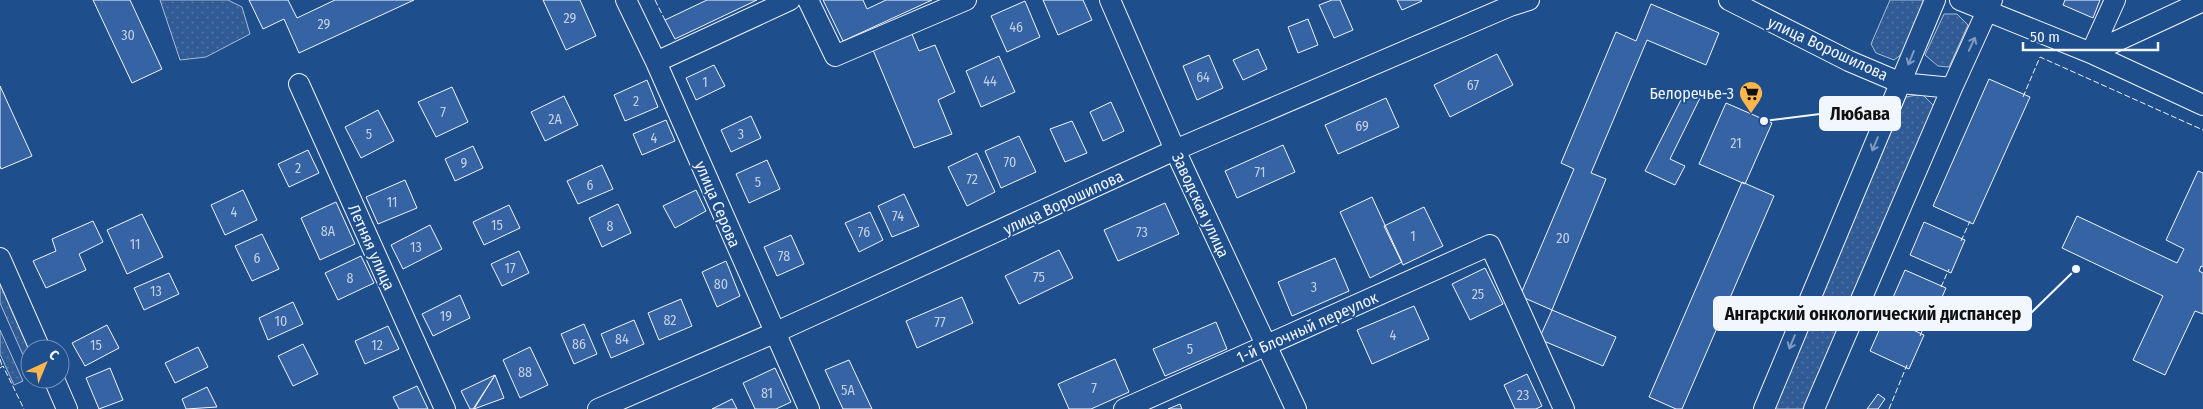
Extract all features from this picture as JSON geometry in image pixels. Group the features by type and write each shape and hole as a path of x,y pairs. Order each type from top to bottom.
{"street":[{"name":"улица Серова","path":"626,0 656,62 808,409"},
{"path":"656,62 790,0"},
{"path":"808,0 835,56 966,0"},
{"name":"Заводская улица","path":"1110,0 1176,150 1296,409"},
{"name":"улица Ворошилова","path":"598,409 774,333 1176,150 1510,6 1529,0"},
{"name":"улица Ворошилова","path":"1729,0 1849,61 1901,83 1935,0"},
{"path":"1960,0 1990,6 2203,105"},
{"path":"2091,54 2115,0"},
{"path":"2091,54 2203,1"},
{"path":"1814,409 1952,88 1990,6"},
{"path":"1764,409 1901,83 1952,88"},
{"name":"Летняя улица","path":"299,84 445,409"},
{"name":"1-й Блочный переулок","path":"1124,409 1490,245 1564,409"},
{"path":"0,258 36,339"},
{"path":"58,389 67,409"}],"shaded area":[{"path":"160,0 228,0 242,7 250,34 206,57 180,60"},
{"path":"1890,0 1925,0 1902,54 1894,60 1876,53 1871,44"},
{"path":"1944,14 1957,14 1968,25 1949,67 1938,66 1925,55"},
{"path":"1922,94 1934,106 1806,409 1773,409 1906,97"},
{"path":"0,279 26,339 20,339 20,348 0,303"},
{"path":"0,330 20,374 20,382 14,385 0,354"}],"building":[{"path":"93,0 130,0 162,69 132,83"},
{"path":"249,0 288,0 297,18 335,0 414,0 299,53 284,19 263,29"},
{"path":"543,0 580,0 596,36 566,50"},
{"path":"707,0 757,0 675,39 665,20"},
{"path":"823,0 863,0 867,9 886,0 932,0 843,41"},
{"path":"1043,0 1083,0 1092,20 1058,35"},
{"path":"1332,0 1340,0 1353,30 1334,38 1319,5"},
{"path":"1397,0 1421,0 1422,1 1402,10"},
{"path":"2065,0 2100,0 2093,18 2063,5"},
{"path":"1025,1 1040,37 1007,52 991,16"},
{"path":"1651,4 1719,33 1706,65 1647,40 1591,173 1606,179 1552,310 1520,296 1574,169 1561,163 1616,32 1636,41"},
{"path":"1308,19 1318,45 1298,53 1288,27"},
{"path":"912,34 919,51 935,45 955,92 938,100 952,134 914,148 873,50"},
{"path":"1258,49 1267,69 1243,80 1233,60"},
{"path":"1497,54 1513,85 1450,117 1434,85"},
{"path":"1209,55 1223,88 1197,100 1183,66"},
{"path":"999,56 1015,92 981,107 966,71"},
{"path":"714,65 725,86 696,100 686,78"},
{"path":"1989,79 2030,97 1973,224 1933,206"},
{"path":"647,80 658,107 625,121 614,95"},
{"path":"0,86 32,156 1,169 0,166"},
{"path":"452,87 468,122 436,137 418,102"},
{"path":"1685,92 1700,98 1670,159 1685,166 1675,185 1645,171"},
{"path":"564,96 578,125 545,141 531,112"},
{"path":"1386,98 1399,127 1338,154 1325,125"},
{"path":"1111,102 1124,131 1103,141 1090,112"},
{"path":"1726,103 1772,123 1745,184 1699,164"},
{"path":"378,110 394,141 361,158 345,127"},
{"path":"751,116 761,138 731,152 721,130"},
{"path":"666,120 675,141 642,155 633,134"},
{"path":"1072,121 1087,153 1065,162 1050,129"},
{"path":"1019,136 1036,172 1001,188 985,151"},
{"path":"1283,145 1295,172 1237,198 1225,171"},
{"path":"473,146 483,168 455,181 445,159"},
{"path":"308,150 319,173 289,187 278,164"},
{"path":"977,153 995,192 967,206 948,167"},
{"path":"767,160 780,189 749,203 736,174"},
{"path":"602,165 613,189 578,204 567,181"},
{"path":"2198,171 2203,173 2203,267 2201,266 2199,271 2203,273 2203,314 2195,311 2165,375 2133,360 2163,296 2062,248 2077,216 2177,263 2184,249 2166,240"},
{"path":"405,180 417,208 378,224 366,197"},
{"path":"1742,182 1774,196 1682,409 1676,409 1649,397"},
{"path":"243,190 257,220 225,235 211,205"},
{"path":"696,190 706,211 675,228 663,206"},
{"path":"904,194 919,226 892,237 878,206"},
{"path":"1372,197 1402,262 1370,278 1340,212"},
{"path":"336,202 355,244 320,260 301,218"},
{"path":"1165,203 1179,234 1118,261 1104,230"},
{"path":"618,204 631,233 602,247 589,218"},
{"path":"509,205 520,228 484,245 473,222"},
{"path":"1424,207 1443,246 1403,265 1384,226"},
{"path":"870,212 883,240 859,252 845,223"},
{"path":"142,214 163,257 127,274 107,230"},
{"path":"93,221 103,242 79,254 86,270 46,288 33,261 56,251 52,239"},
{"path":"1924,222 1965,240 1951,273 1910,255"},
{"path":"430,225 442,249 403,269 391,245"},
{"path":"262,234 279,269 252,281 235,246"},
{"path":"791,235 804,264 777,276 764,247"},
{"path":"1059,250 1073,278 1019,304 1005,276"},
{"path":"519,251 529,273 502,286 491,264"},
{"path":"361,256 374,283 338,300 325,273"},
{"path":"1335,258 1349,291 1292,316 1278,282"},
{"path":"726,261 740,296 717,307 702,272"},
{"path":"1485,268 1503,304 1470,320 1452,284"},
{"path":"1905,270 1946,288 1932,320 1891,302"},
{"path":"169,273 179,294 144,310 134,288"},
{"path":"460,295 470,318 433,336 422,314"},
{"path":"962,297 973,323 917,348 906,321"},
{"path":"681,299 692,326 659,340 648,313"},
{"path":"293,302 303,324 268,340 259,318"},
{"path":"1414,306 1429,339 1372,364 1357,330"},
{"path":"1552,310 1616,337 1603,366 1539,339"},
{"path":"1885,317 1924,335 1909,369 1870,351"},
{"path":"634,320 644,344 611,358 601,334"},
{"path":"1216,322 1227,349 1165,376 1153,349"},
{"path":"584,324 597,354 574,364 561,334"},
{"path":"107,325 119,348 85,366 72,343"},
{"path":"388,326 399,349 365,364 355,341"},
{"path":"303,344 318,374 293,386 278,356"},
{"path":"198,347 208,367 175,383 165,363"},
{"path":"530,347 548,385 520,398 503,360"},
{"path":"1115,359 1129,392 1091,409 1069,409 1058,384"},
{"path":"849,360 872,409 843,409 825,370"},
{"path":"110,368 123,400 99,409 86,378"},
{"path":"775,368 791,402 776,409 755,409 743,383"},
{"path":"1527,374 1542,406 1536,409 1515,409 1504,385"},
{"path":"495,375 473,409 470,409 461,391"},
{"path":"495,375 504,398 474,409"},
{"path":"417,386 428,409 399,409 393,397"},
{"path":"207,387 217,407 186,409 182,399"},
{"path":"1878,394 1885,399 1878,409 1867,409"},
{"path":"732,399 737,409 712,409"},
{"path":"1180,404 1182,409 1168,409"}],"fence":[{"path":"655,0 665,20"},
{"path":"2023,97 2040,57 2203,130"},
{"path":"1961,241 1970,221"},
{"path":"1941,287 1949,269"},
{"path":"1920,336 1929,315"},
{"path":"0,359 2,366"},
{"path":"1889,409 1907,365"},
{"path":"0,368 3,366 24,409"}],"place":[{"name":"Белоречье-3","path":"1751,114"},
{"name":"Любава","path":"1764,121"},
{"name":"Ангарский онкологический диспансер","path":"2076,269"}]}
